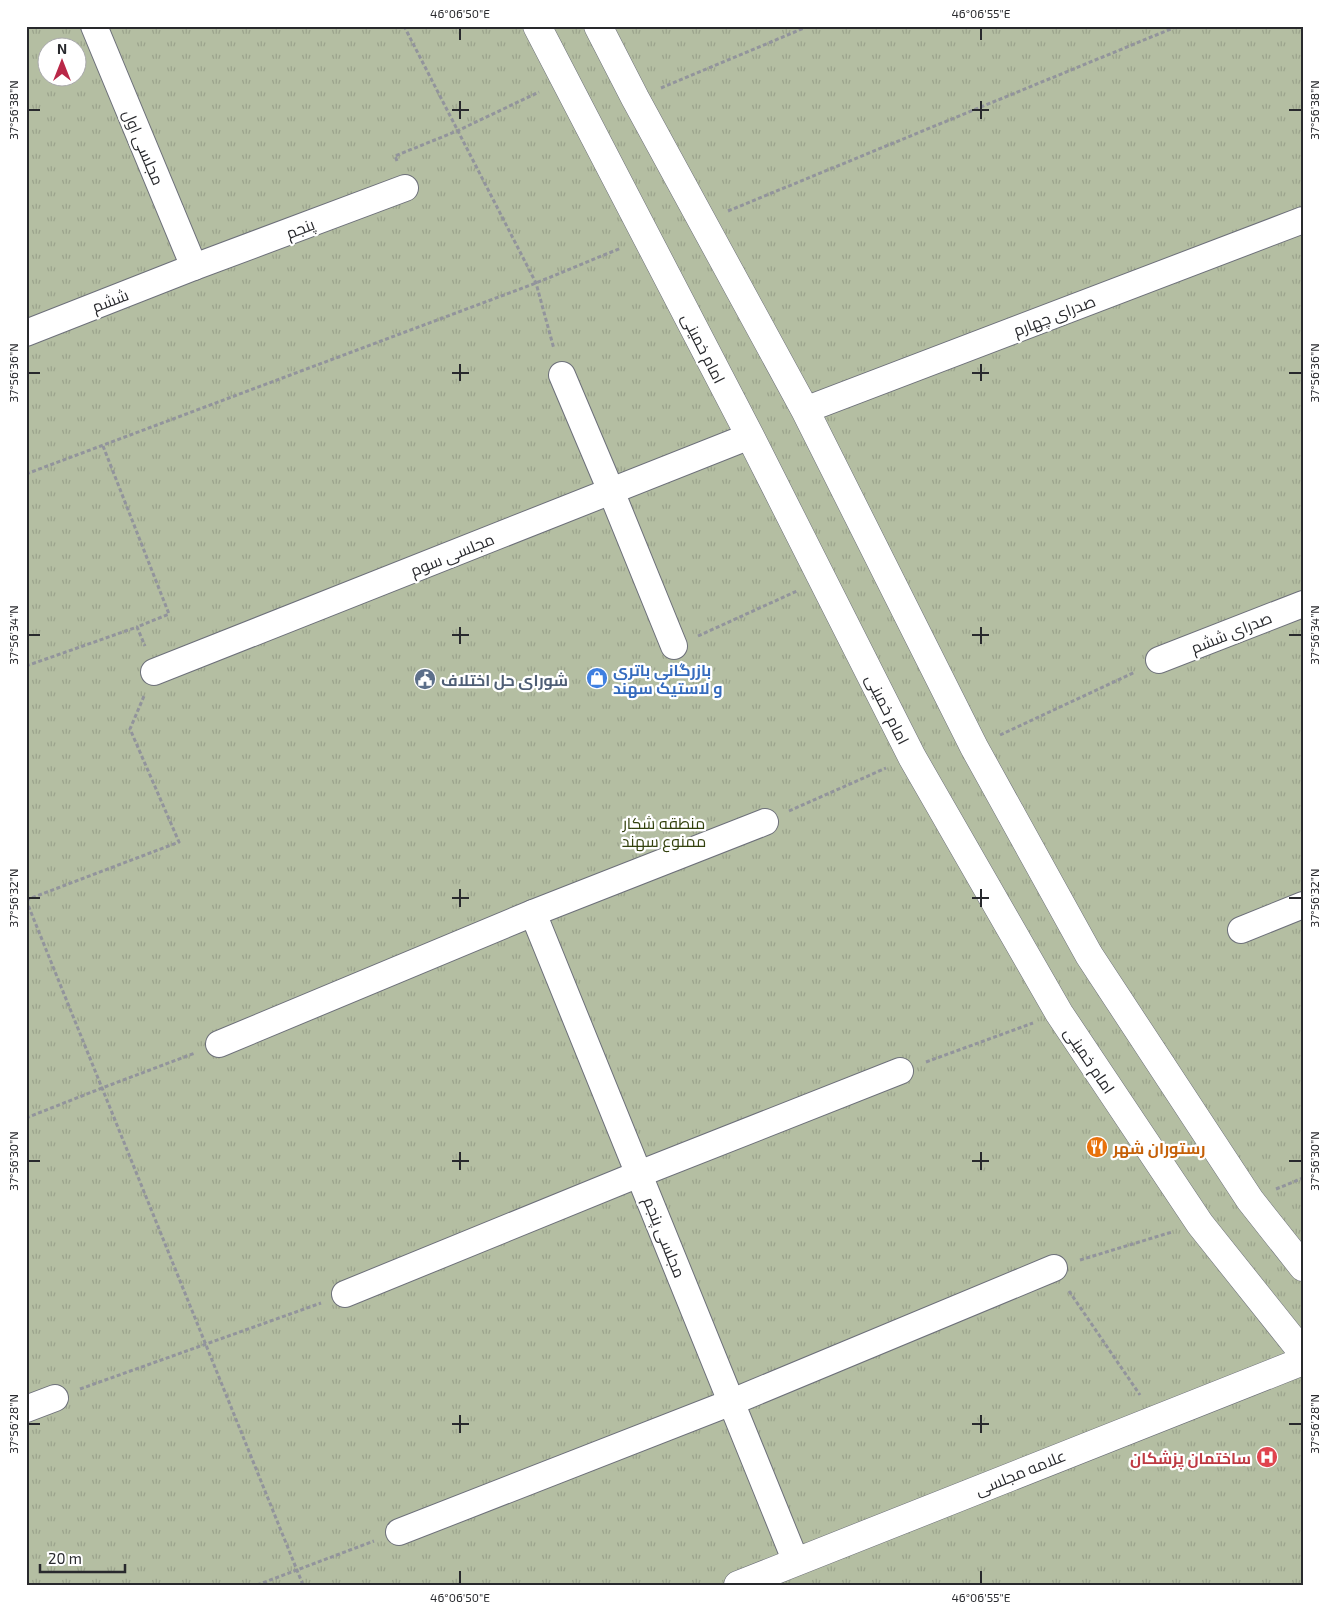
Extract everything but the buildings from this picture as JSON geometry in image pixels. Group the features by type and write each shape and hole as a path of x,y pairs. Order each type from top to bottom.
{"main road":[{"name":"امام خمینی","path":"537,26 750,436 912,757 1059,1013 1200,1224 1303,1353"},
{"path":"598,26 635,98 805,410 974,747 1089,955 1250,1200 1303,1267"},
{"name":"علامه مجلسی","path":"738,1585 1303,1360"}],"street":[{"name":"مجلسی اول","path":"94,26 194,267"},
{"name":"پنجم","path":"194,267 405,188"},
{"name":"صدرای چهارم","path":"805,410 1303,220"},
{"name":"ششم","path":"26,333 194,267"},
{"path":"562,375 674,646"},
{"name":"مجلسی سوم","path":"154,672 750,436"},
{"name":"صدرای ششم","path":"1159,660 1303,604"},
{"path":"219,1044 533,912 765,822"},
{"path":"1241,930 1303,905"},
{"name":"مجلسی پنجم","path":"533,912 796,1562"},
{"path":"345,1294 639,1174 900,1072"},
{"path":"399,1532 732,1402 1054,1268"},
{"path":"26,1409 55,1398"}],"path":[{"path":"404,26 536,283 562,375"},
{"path":"635,98 809,26"},
{"path":"702,221 1178,26"},
{"path":"405,188 395,156 457,130 565,80"},
{"path":"26,474 536,283 647,238"},
{"path":"26,666 138,627 169,614 103,446"},
{"path":"674,646 823,580"},
{"path":"138,627 154,672 130,730 179,842 26,900 303,1585"},
{"path":"974,747 1159,660"},
{"path":"765,822 912,757"},
{"path":"900,1072 1059,1013"},
{"path":"26,1118 219,1044"},
{"path":"1155,1419 1054,1268 1200,1224"},
{"path":"55,1398 345,1294"},
{"path":"257,1585 399,1532"}],"green space":[{"name":"منطقه شکار ممنوع سهند","path":"26,26 1303,26 1303,1585 26,1585"}],"place":[{"name":"بازرگانی باتری و لاستیک سهند","path":"597,678"},
{"name":"شورای حل اختلاف","path":"425,679"},
{"name":"رستوران شهر","path":"1097,1147"},
{"name":"ساختمان پزشکان","path":"1267,1457"}]}
